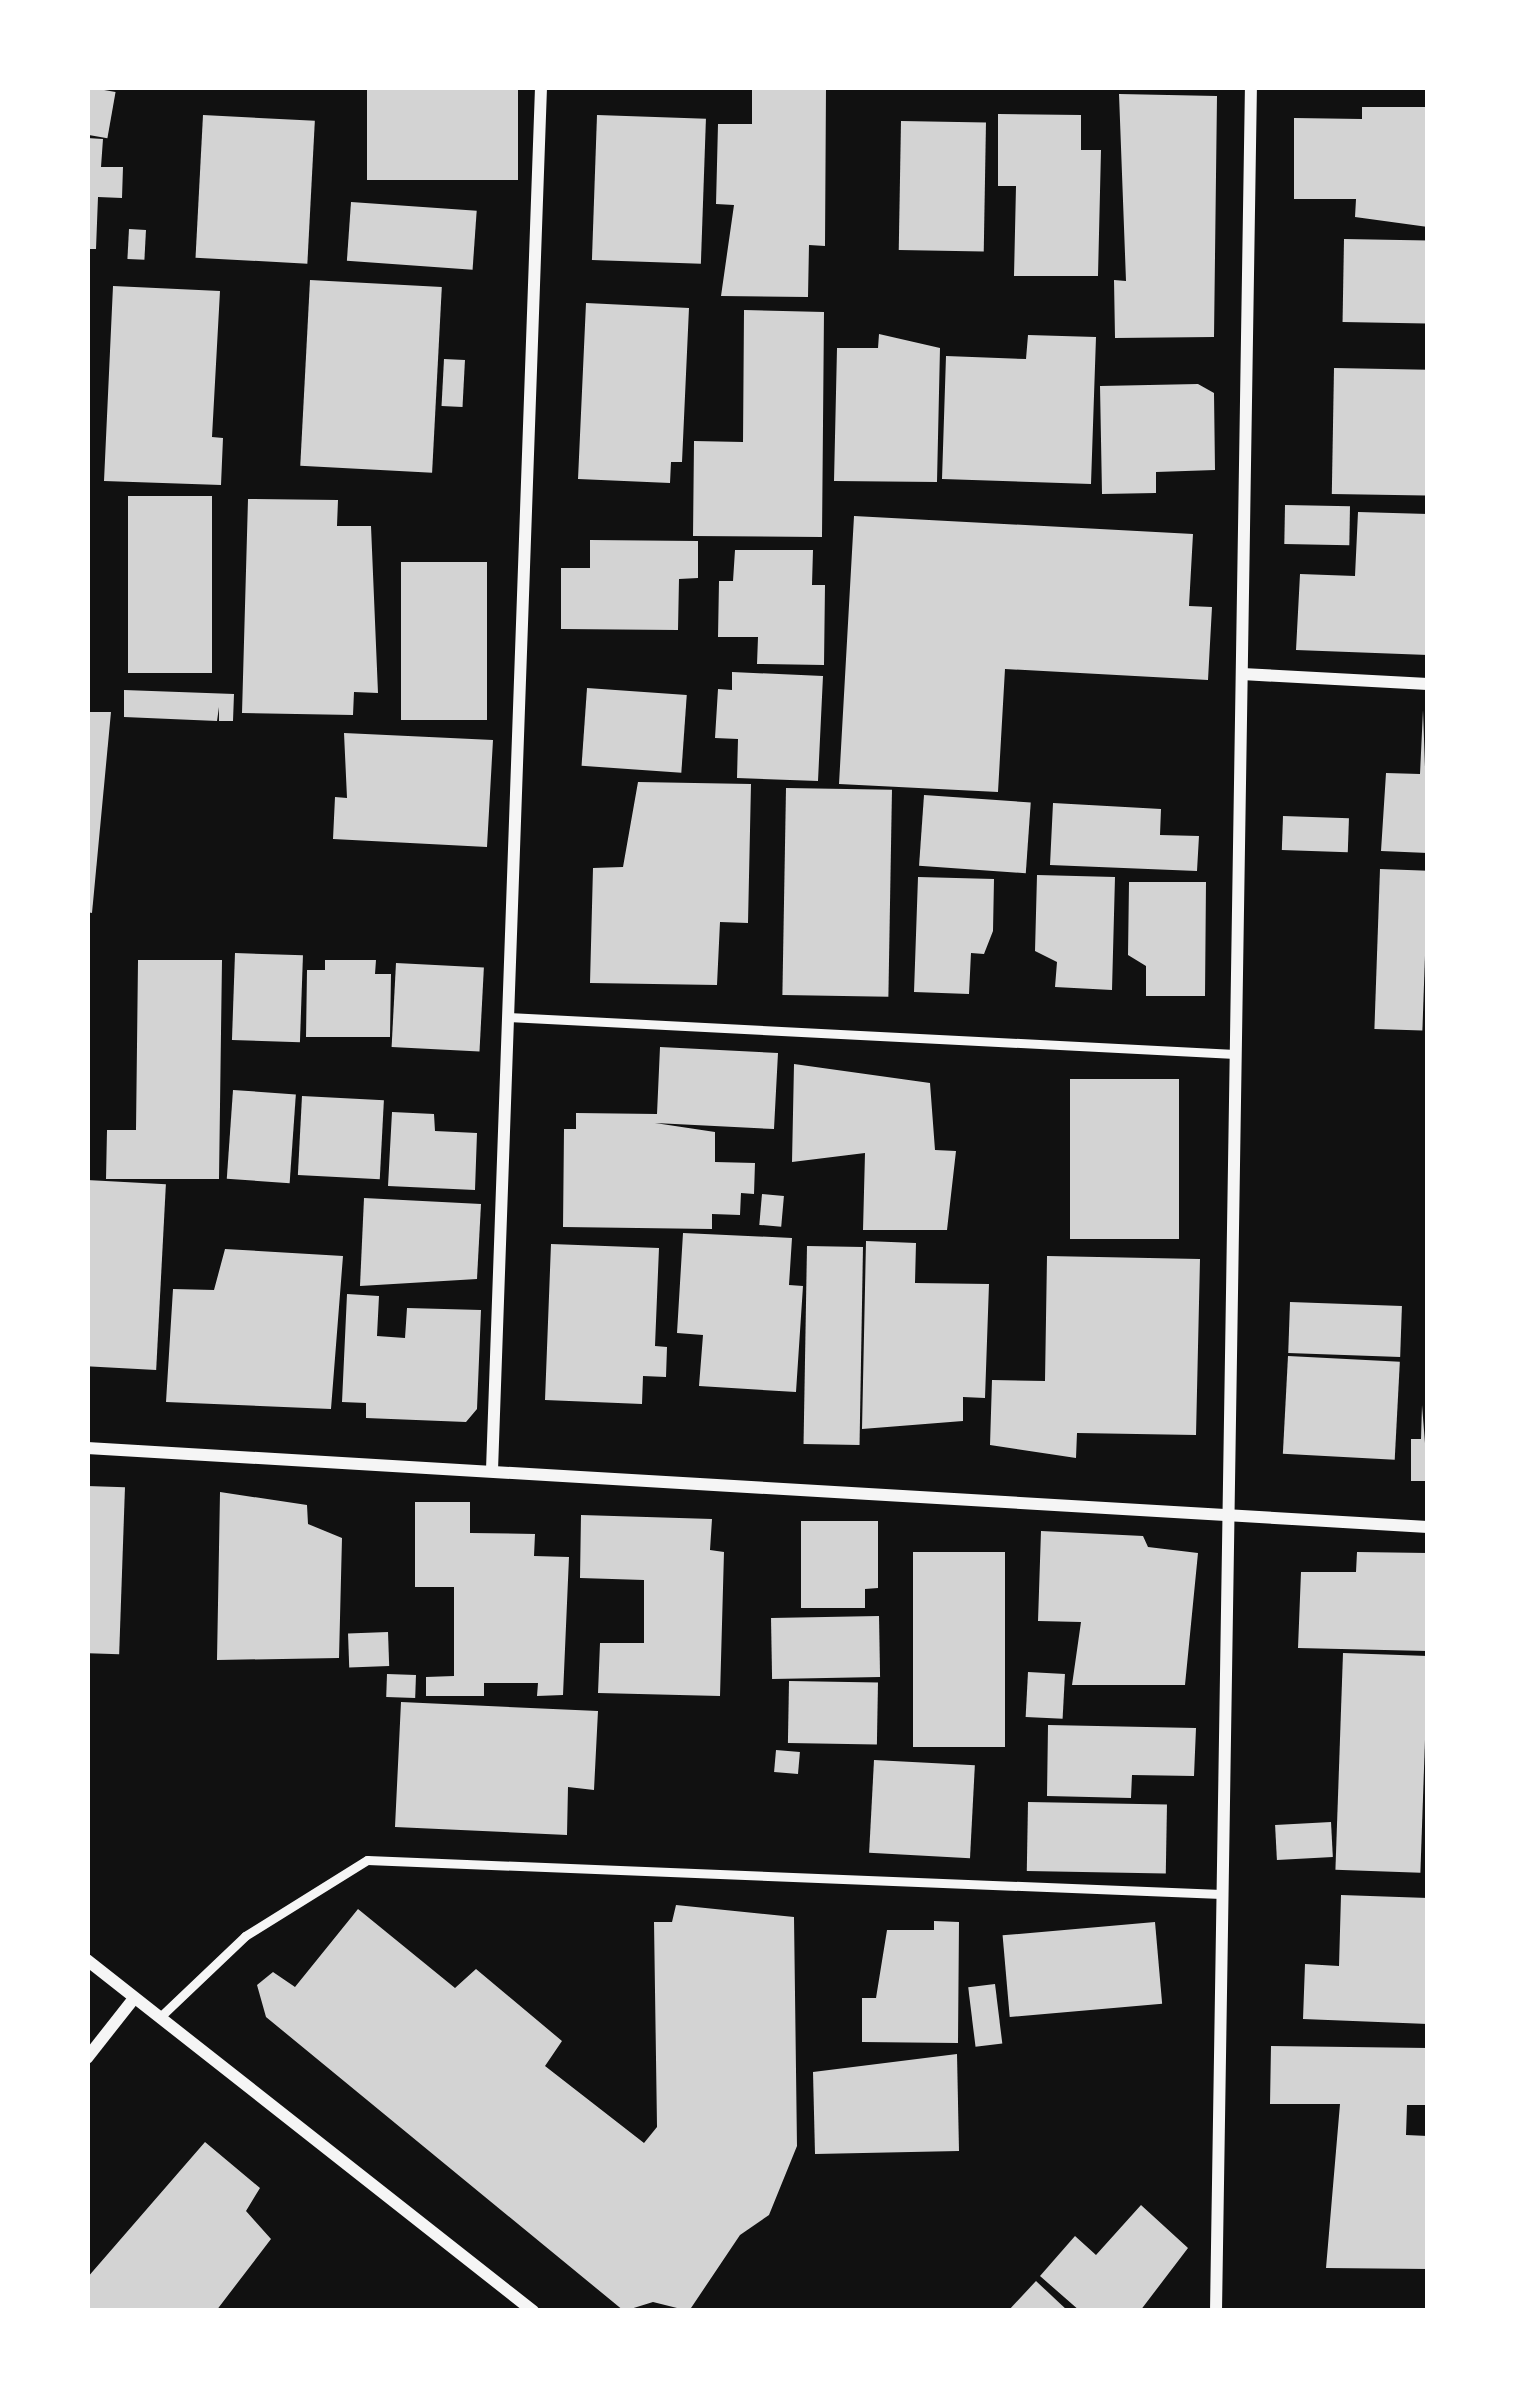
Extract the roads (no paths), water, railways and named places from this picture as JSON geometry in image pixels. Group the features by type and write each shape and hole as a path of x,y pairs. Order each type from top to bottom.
{"street":[{"path":"492,1470 541,87"},
{"path":"1216,2311 1221,1894 1234,1518 1234,1054 1251,87"},
{"path":"1242,674 1428,684"},
{"path":"87,1448 1428,1527"},
{"path":"87,1960 131,2002 159,2018 532,2311"},
{"path":"87,2058 131,2002"}],"lane":[{"path":"508,1017 1234,1054"},
{"path":"159,2018 244,1936 367,1860 1221,1894"}]}
